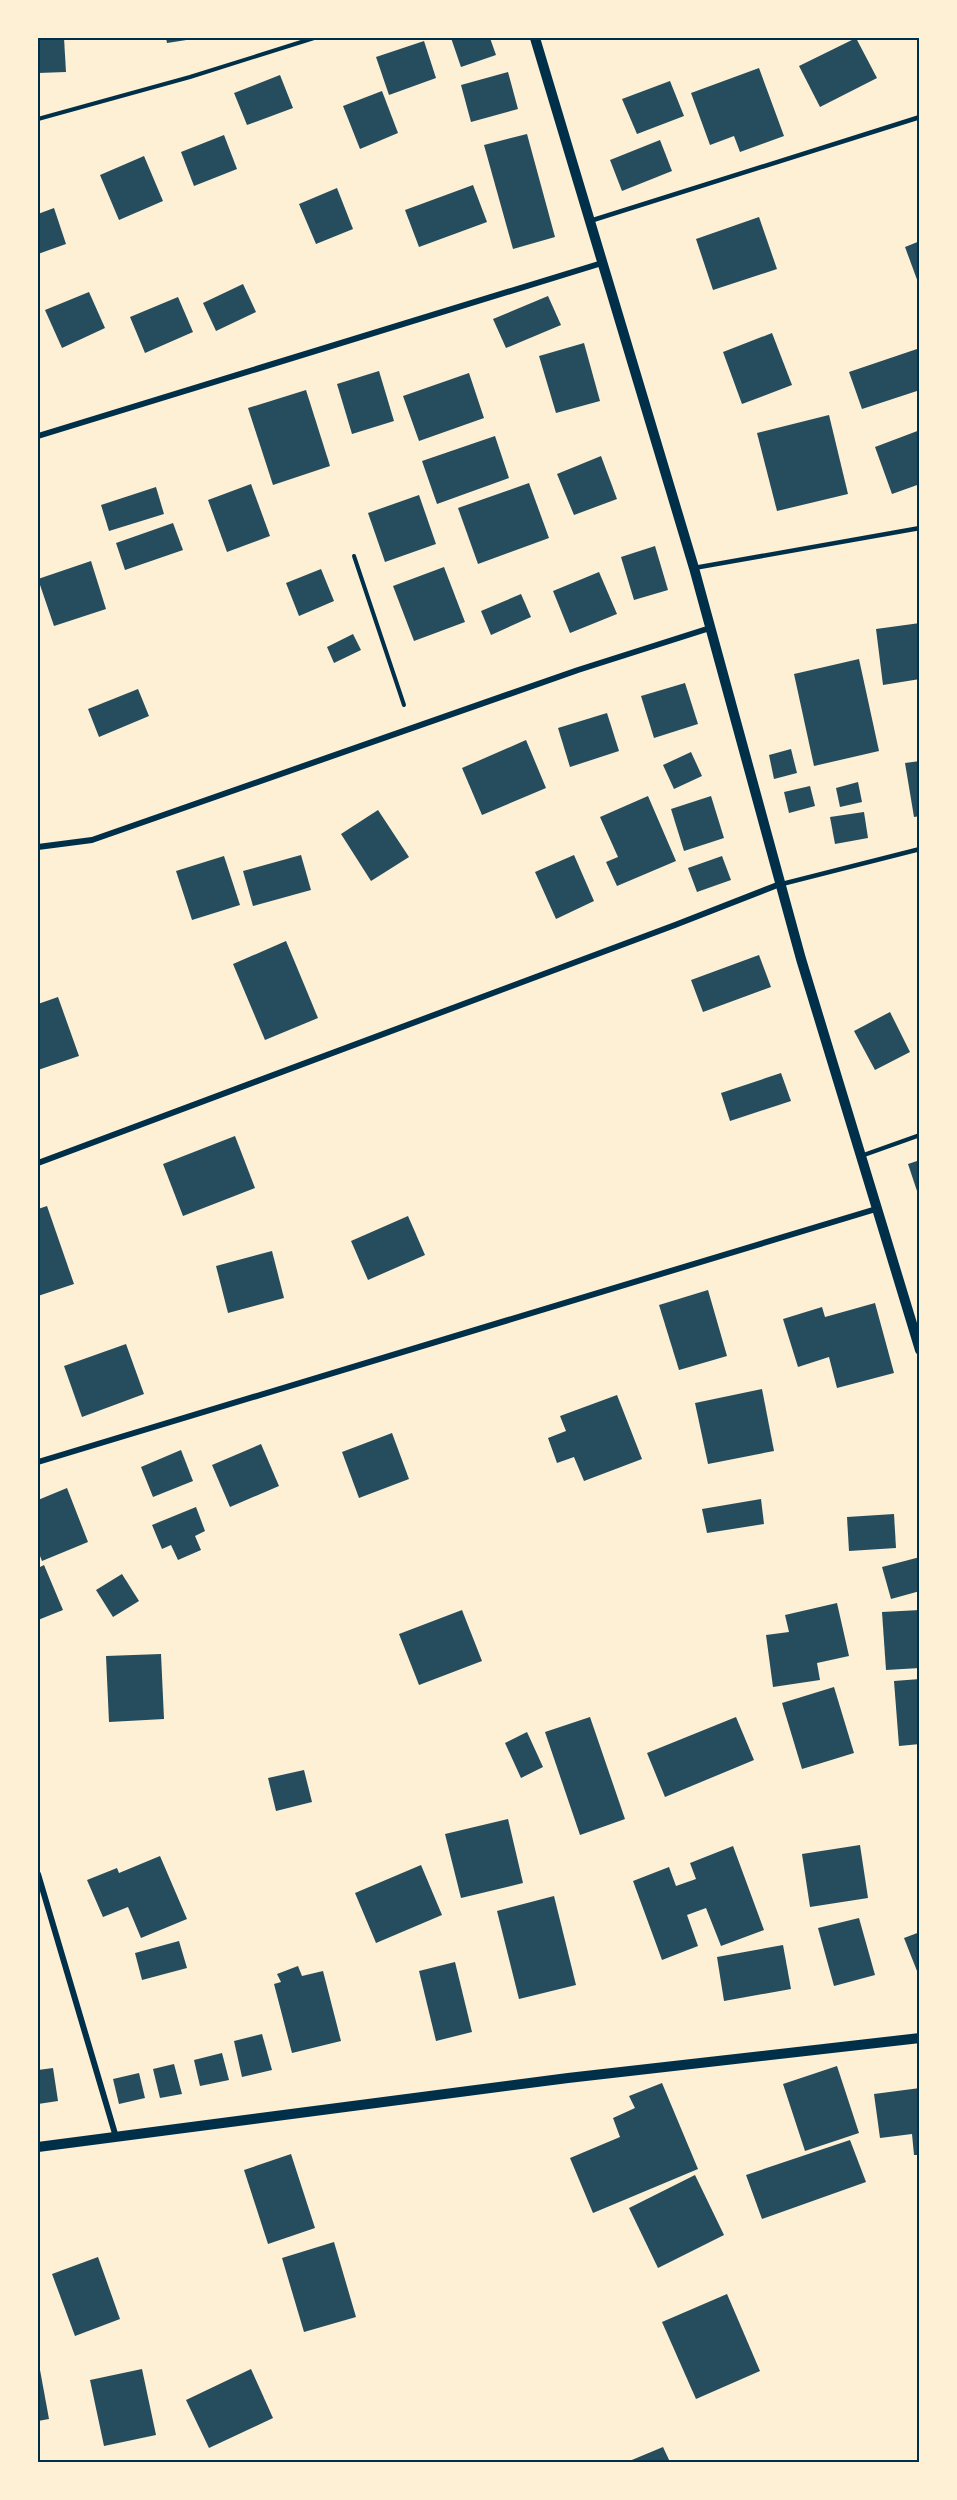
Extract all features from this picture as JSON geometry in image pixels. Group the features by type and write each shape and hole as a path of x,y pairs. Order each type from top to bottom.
{"street":[{"path":"535,38 694,568 780,884 920,1350"},
{"path":"38,436 602,263"},
{"path":"38,847 92,840 578,670 710,628"},
{"path":"38,1163 780,884"},
{"path":"38,1462 876,1209"},
{"path":"38,1874 116,2137"},
{"path":"38,2147 568,2078 920,2038"}],"lane":[{"path":"590,221 920,117"},
{"path":"694,568 920,528"},
{"path":"780,884 920,849"},
{"path":"861,1156 920,1136"}],"path":[{"path":"38,119 190,77 314,38"},
{"path":"354,556 412,729"}],"building":[{"path":"38,38 64,38 66,72 38,73"},
{"path":"166,38 193,38 193,39 167,43"},
{"path":"451,38 490,38 496,55 461,67"},
{"path":"856,38 877,78 820,107 799,66"},
{"path":"424,41 436,78 389,95 376,57"},
{"path":"759,68 784,136 740,152 734,136 710,145 691,93"},
{"path":"508,72 518,109 471,122 461,85"},
{"path":"280,75 293,108 247,125 234,93"},
{"path":"670,81 684,116 637,134 622,99"},
{"path":"382,91 398,133 360,149 343,106"},
{"path":"527,134 555,237 513,249 484,145"},
{"path":"224,135 237,169 194,186 181,152"},
{"path":"660,140 672,171 622,191 610,160"},
{"path":"144,156 163,201 119,220 100,175"},
{"path":"473,185 487,222 419,247 405,210"},
{"path":"337,188 353,229 316,244 299,204"},
{"path":"54,208 66,244 38,254 38,214"},
{"path":"759,217 777,269 713,290 696,239"},
{"path":"920,241 920,285 919,285 905,247"},
{"path":"243,284 256,312 216,331 203,303"},
{"path":"89,292 105,328 62,348 45,310"},
{"path":"548,296 561,325 506,348 493,319"},
{"path":"178,297 193,332 145,353 130,317"},
{"path":"772,333 792,385 742,404 723,352"},
{"path":"584,343 600,401 556,413 539,356"},
{"path":"917,349 920,356 920,390 862,409 849,372"},
{"path":"379,371 394,421 352,434 337,384"},
{"path":"469,373 484,418 419,441 403,396"},
{"path":"306,390 330,466 273,485 248,408"},
{"path":"829,415 848,494 777,511 757,433"},
{"path":"920,430 920,484 892,494 875,447"},
{"path":"495,436 509,478 437,504 422,461"},
{"path":"601,456 617,499 574,515 557,474"},
{"path":"529,483 549,538 478,564 458,508"},
{"path":"251,484 270,536 227,552 208,500"},
{"path":"156,487 164,514 109,531 101,505"},
{"path":"419,495 436,544 385,562 368,513"},
{"path":"173,523 183,550 125,570 116,543"},
{"path":"655,546 668,590 634,600 621,557"},
{"path":"91,561 106,609 54,626 38,579"},
{"path":"444,567 465,622 414,641 393,586"},
{"path":"321,569 334,601 299,616 286,583"},
{"path":"599,572 617,614 570,633 553,591"},
{"path":"521,594 531,617 491,635 481,611"},
{"path":"920,623 920,679 883,685 876,629"},
{"path":"353,634 361,650 334,663 327,647"},
{"path":"859,659 879,751 814,766 794,674"},
{"path":"685,683 698,724 654,738 641,696"},
{"path":"138,689 149,716 99,737 88,709"},
{"path":"607,713 619,751 570,767 558,728"},
{"path":"526,740 546,788 482,815 462,768"},
{"path":"791,749 797,773 774,779 769,755"},
{"path":"691,752 702,776 674,789 663,765"},
{"path":"920,761 920,816 914,817 905,763"},
{"path":"858,782 862,802 840,807 836,788"},
{"path":"810,786 815,806 789,813 784,792"},
{"path":"648,796 676,861 617,886 606,862 618,857 600,817"},
{"path":"711,796 724,838 684,851 671,809"},
{"path":"378,810 409,857 371,881 341,834"},
{"path":"864,812 868,838 835,844 830,817"},
{"path":"301,855 311,890 253,906 243,871"},
{"path":"574,855 594,901 556,919 535,872"},
{"path":"224,856 240,905 192,920 176,871"},
{"path":"722,856 731,880 697,892 688,868"},
{"path":"286,941 318,1018 265,1040 233,964"},
{"path":"759,955 771,987 703,1012 691,980"},
{"path":"58,997 79,1056 38,1070 38,1004"},
{"path":"890,1012 910,1052 875,1070 854,1031"},
{"path":"781,1073 791,1101 730,1121 721,1093"},
{"path":"235,1136 255,1188 183,1216 163,1164"},
{"path":"920,1160 920,1196 919,1197 908,1164"},
{"path":"47,1206 74,1284 38,1296 38,1209"},
{"path":"408,1216 425,1255 368,1280 351,1241"},
{"path":"272,1251 284,1298 228,1313 216,1266"},
{"path":"708,1290 727,1356 679,1370 659,1305"},
{"path":"875,1303 894,1373 837,1388 829,1357 798,1367 783,1319 822,1307 825,1317"},
{"path":"126,1344 144,1394 82,1417 64,1366"},
{"path":"762,1389 774,1451 708,1464 695,1403"},
{"path":"617,1395 642,1459 584,1481 574,1457 557,1463 548,1438 566,1431 560,1416"},
{"path":"392,1433 409,1479 359,1498 342,1452"},
{"path":"261,1444 279,1486 230,1507 212,1465"},
{"path":"181,1450 193,1481 153,1497 141,1467"},
{"path":"67,1488 88,1542 42,1561 38,1551 38,1500"},
{"path":"761,1499 764,1524 707,1533 702,1509"},
{"path":"196,1507 205,1531 195,1536 201,1550 178,1560 171,1545 162,1549 152,1525"},
{"path":"894,1514 896,1548 849,1551 847,1517"},
{"path":"920,1557 920,1591 891,1599 882,1567"},
{"path":"44,1565 63,1610 38,1620 38,1568"},
{"path":"122,1574 139,1601 113,1617 96,1590"},
{"path":"837,1603 849,1656 817,1663 820,1680 773,1687 766,1635 789,1632 785,1615"},
{"path":"462,1610 482,1661 419,1685 399,1634"},
{"path":"920,1610 920,1668 886,1670 882,1612"},
{"path":"161,1654 164,1719 109,1722 106,1656"},
{"path":"920,1679 920,1744 899,1746 894,1681"},
{"path":"834,1687 854,1753 802,1769 782,1703"},
{"path":"590,1717 625,1819 580,1835 545,1732"},
{"path":"736,1717 754,1760 665,1797 647,1753"},
{"path":"527,1732 543,1767 521,1778 505,1743"},
{"path":"304,1770 312,1802 276,1811 268,1778"},
{"path":"508,1819 523,1883 461,1898 445,1834"},
{"path":"860,1845 868,1898 810,1907 802,1854"},
{"path":"733,1846 764,1930 721,1946 706,1908 687,1915 698,1946 662,1960 633,1881 669,1867 676,1886 696,1879 690,1863"},
{"path":"160,1856 187,1919 141,1938 128,1907 103,1917 87,1880 117,1868 119,1873"},
{"path":"421,1865 442,1915 376,1943 355,1893"},
{"path":"554,1896 576,1985 519,1999 497,1911"},
{"path":"859,1918 875,1975 834,1986 818,1928"},
{"path":"920,1932 920,1970 917,1971 904,1938"},
{"path":"179,1941 187,1968 142,1980 135,1953"},
{"path":"783,1945 791,1989 724,2001 717,1957"},
{"path":"455,1962 472,2032 436,2041 419,1971"},
{"path":"298,1966 302,1976 323,1971 341,2041 292,2053 274,1984 281,1982 277,1974"},
{"path":"262,2034 272,2070 242,2077 234,2041"},
{"path":"222,2053 229,2080 200,2086 194,2060"},
{"path":"174,2064 182,2094 160,2098 153,2069"},
{"path":"837,2066 859,2133 805,2151 783,2084"},
{"path":"53,2068 58,2101 38,2104 38,2070"},
{"path":"139,2073 145,2098 119,2104 113,2079"},
{"path":"662,2083 698,2169 593,2213 570,2158 620,2137 613,2118 635,2108 629,2096"},
{"path":"920,2088 920,2155 914,2155 912,2134 880,2138 874,2094"},
{"path":"850,2140 866,2182 762,2219 746,2175"},
{"path":"291,2154 315,2228 268,2244 244,2170"},
{"path":"695,2175 724,2235 658,2268 629,2208"},
{"path":"334,2242 356,2317 304,2332 282,2258"},
{"path":"98,2257 120,2319 75,2336 52,2274"},
{"path":"727,2294 760,2371 696,2399 662,2322"},
{"path":"38,2359 49,2419 38,2421"},
{"path":"142,2369 156,2435 104,2446 90,2380"},
{"path":"251,2369 273,2418 209,2448 186,2400"},
{"path":"663,2447 670,2462 627,2462"}]}
